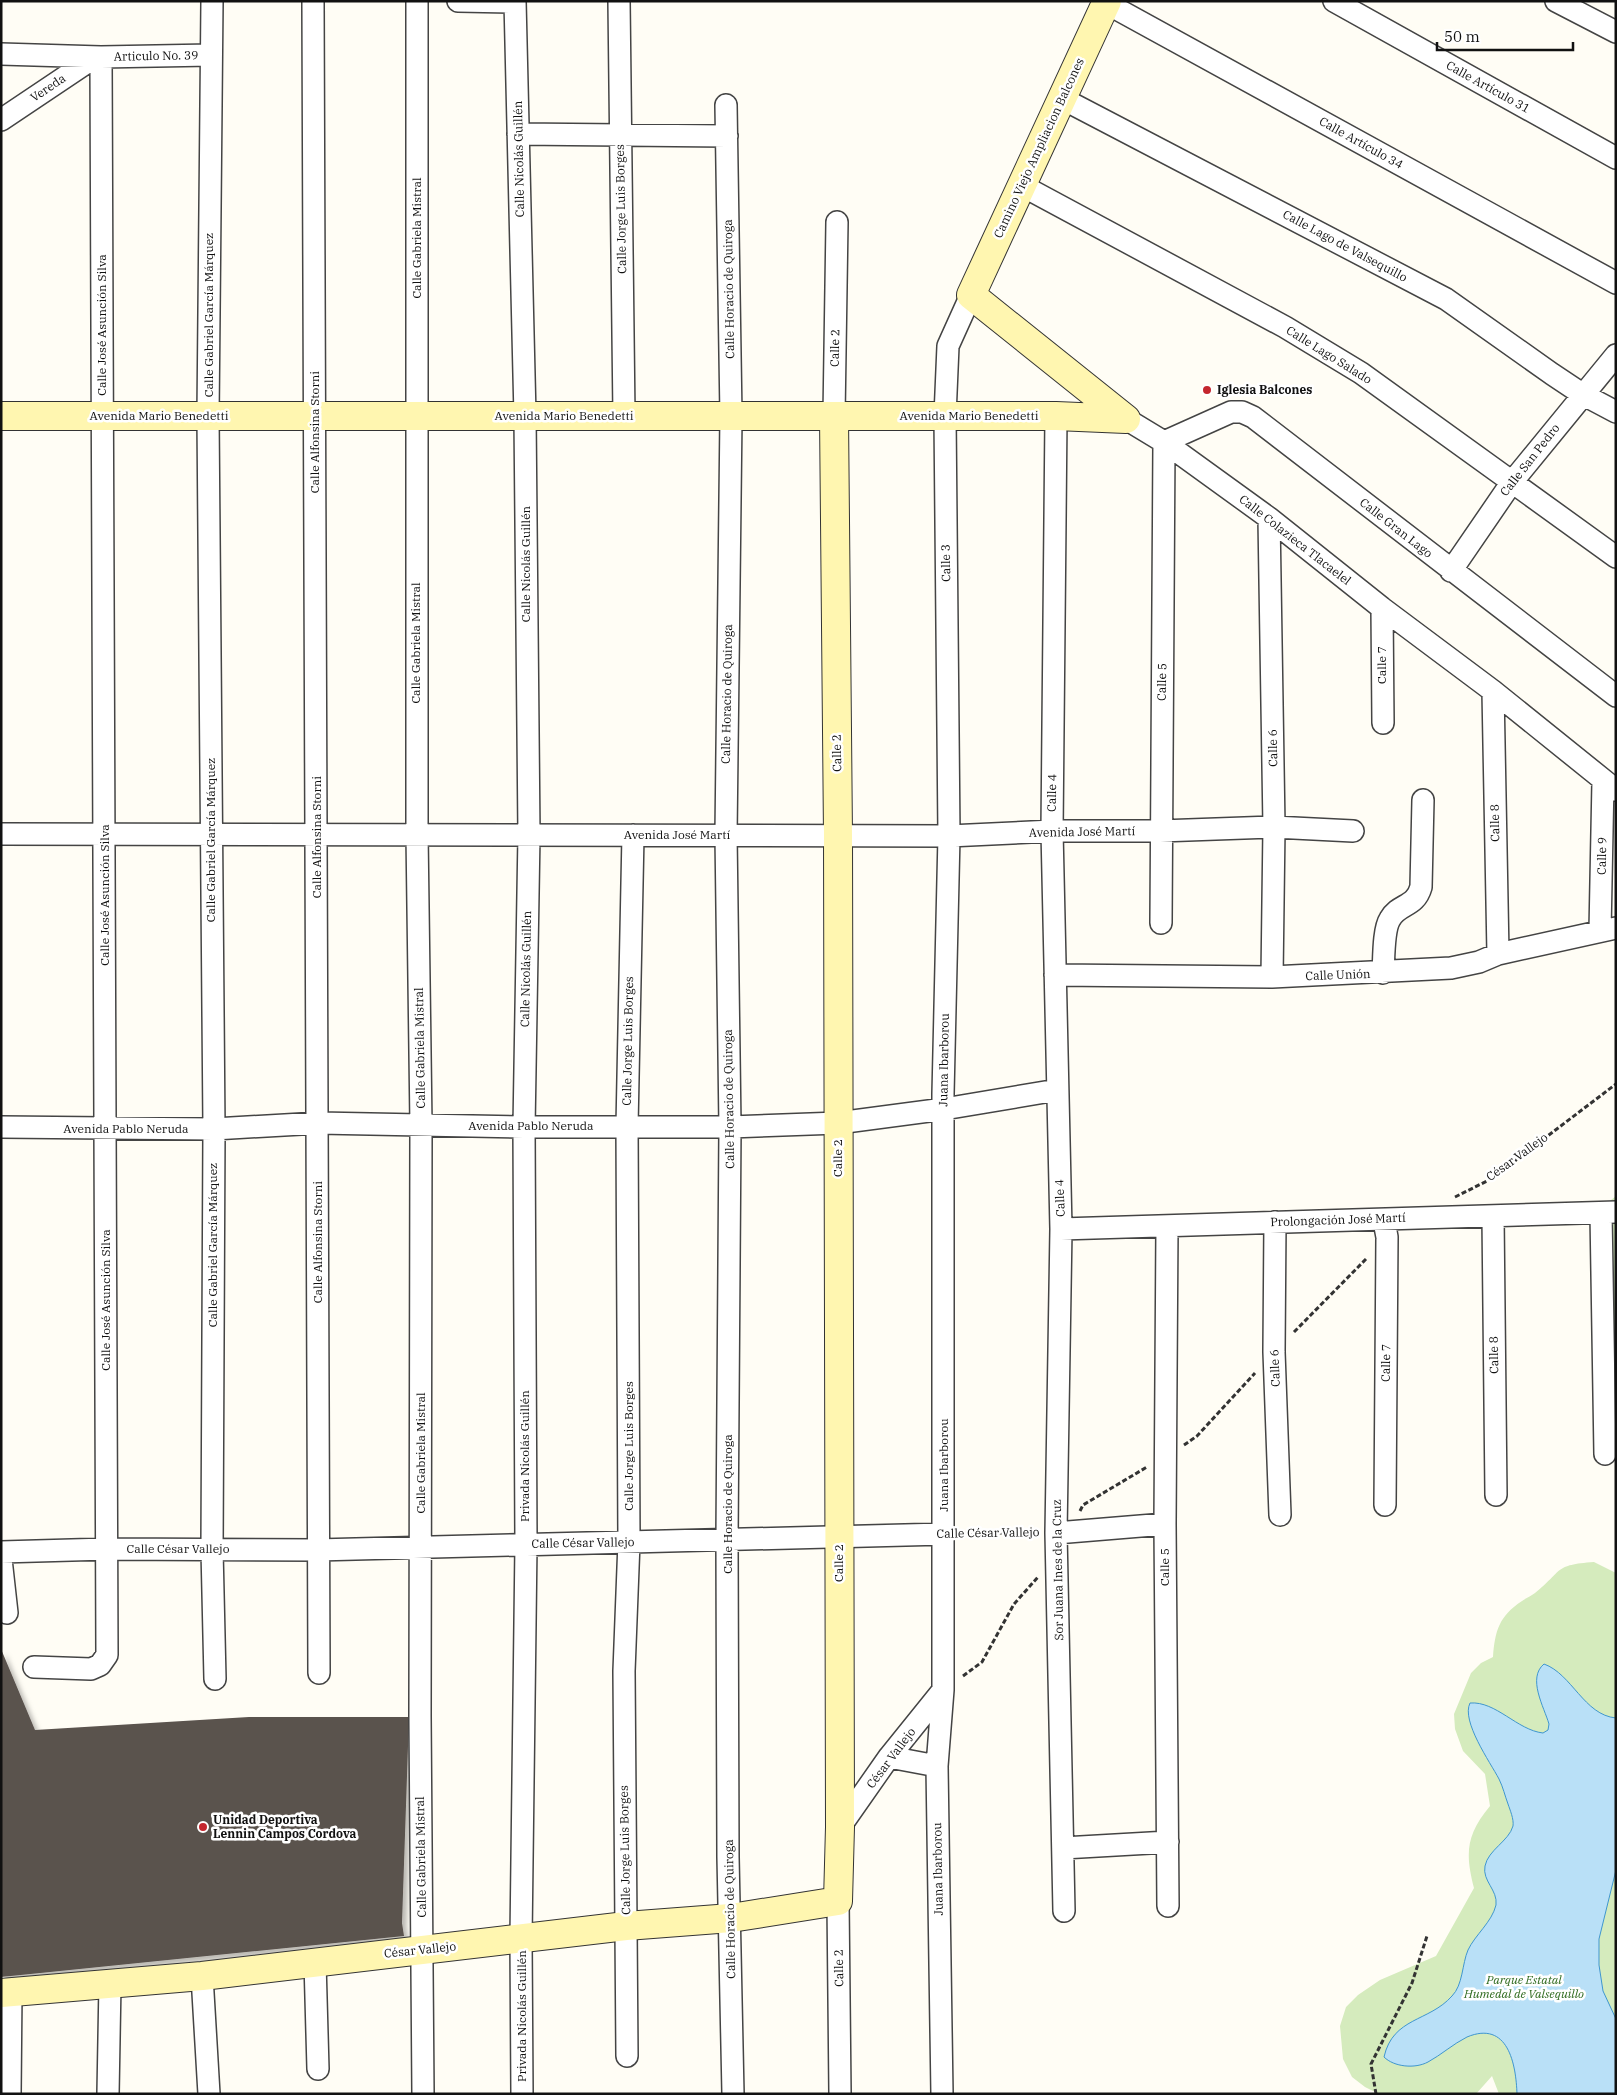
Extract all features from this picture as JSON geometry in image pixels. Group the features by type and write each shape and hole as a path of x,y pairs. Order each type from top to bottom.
{"street":[{"name":"Calle Gabriel García Márquez","path":"212,1 208,416 214,1129 212,1550 215,1679"},
{"name":"Calle Alfonsina Storni","path":"313,1 318,1123 317,1550 319,1673"},
{"name":"Calle Gabriela Mistral","path":"417,1 416,834 421,1125 423,2094"},
{"path":"458,1 515,2"},
{"name":"Calle Jorge Luis Borges","path":"619,1 624,416"},
{"name":"Calle Artículo 31","path":"1334,1 1616,158"},
{"path":"1556,1 1616,32"},
{"name":"Calle Nicolás Guillén","path":"515,2 525,416 529,835 524,1127"},
{"name":"Camino Viejo Ampliacion Balcones","path":"971,295 1107,2"},
{"name":"Calle Artículo 34","path":"1107,2 1616,283"},
{"name":"Articulo No. 39","path":"1,54 98,57 211,55"},
{"name":"Vereda","path":"1,120 98,57"},
{"name":"Calle José Asunción Silva","path":"34,1667 91,1669 100,1665 106,1654 102,416 98,57"},
{"name":"Calle Lago de Valsequillo","path":"1063,99 1446,299 1582,394 1616,412"},
{"name":"Calle Horacio de Quiroga","path":"726,105 731,416 726,835 730,1127 728,1847 734,2094"},
{"path":"518,134 727,136"},
{"name":"Calle Lago Salado","path":"1021,185 1285,327 1361,373 1616,557"},
{"name":"Calle 2","path":"837,222 834,416 838,835 840,1827 838,1901 840,2094"},
{"name":"Calle 3","path":"949,836 945,416 948,346 971,295"},
{"name":"Calle Colazieca Tlacaelel","path":"971,295 1126,419 1164,442 1270,518 1382,608 1493,691 1610,786"},
{"name":"Calle San Pedro","path":"1452,571 1512,482 1582,394 1616,355"},
{"name":"Calle Gran Lago","path":"1164,442 1231,412 1242,412 1253,417 1616,696"},
{"name":"Avenida Mario Benedetti","path":"1,416 1056,416 1126,419"},
{"name":"Calle 4","path":"1056,416 1052,831 1061,1230"},
{"name":"Calle 5","path":"1161,923 1160,831 1164,442"},
{"name":"Calle 6","path":"1270,518 1274,827 1272,977"},
{"name":"Calle 7","path":"1382,608 1383,723"},
{"name":"Calle 8","path":"1493,691 1498,954"},
{"name":"Calle 9","path":"1608,929 1610,786"},
{"path":"1383,973 1389,919 1401,907 1411,903 1418,896 1421,887 1423,800"},
{"name":"Avenida José Martí","path":"1,834 949,836 1052,831 1160,831 1274,827 1353,832"},
{"name":"Calle Jorge Luis Borges","path":"627,2056 624,1671 629,1542 627,1126 633,835"},
{"name":"Juana Ibarborou","path":"942,2094 937,1766 943,1690 944,1109 949,836"},
{"name":"Calle Unión","path":"1055,975 1272,977 1383,973 1451,968 1479,962 1498,954 1608,929"},
{"name":"Avenida Pablo Neruda","path":"1,1127 214,1129 318,1123 524,1127 730,1127 838,1123 944,1109 1058,1090"},
{"name":"Privada Nicolás Guillén","path":"522,2094 521,1939 526,1544 524,1127"},
{"path":"1605,1454 1608,1213"},
{"name":"Prolongación José Martí","path":"1061,1230 1608,1213"},
{"name":"Calle 8","path":"1493,1216 1496,1495"},
{"name":"Calle 7","path":"1384,1221 1387,1236 1384,1505"},
{"name":"Calle 6","path":"1275,1222 1274,1352 1280,1515"},
{"name":"Calle 5","path":"1167,1227 1165,1524 1168,1906"},
{"name":"Sor Juana Ines de la Cruz","path":"1061,1230 1056,1533 1064,1911"},
{"name":"Calle César Vallejo","path":"1056,1533 1165,1524"},
{"name":"Calle César Vallejo","path":"1,1552 107,1549 317,1550 944,1534"},
{"path":"1,1559 7,1614"},
{"name":"César Vallejo","path":"840,1827 889,1757 943,1690"},
{"path":"889,1757 937,1766"},
{"path":"1063,1848 1168,1842"},
{"name":"César Vallejo","path":"6,1993 202,1976 626,1926 731,1918 838,1901"},
{"path":"315,1962 318,2069"},
{"path":"202,1976 208,2094"},
{"path":"108,2094 110,1983"},
{"path":"6,1993 10,2094"}],"path":[{"name":"César Vallejo","path":"1447,1200 1491,1178 1616,1084"},
{"name":"Calle César Vallejo","path":"944,1534 1056,1533"},
{"path":"1376,2094 1371,2064 1412,1982 1428,1936"}],"green space":[{"path":"1616,1196 1616,1414 1612,1408 1602,1218 1611,1200"},
{"name":"Parque Estatal Humedal de Valsequillo","path":"1594,1562 1616,1573 1616,2094 1499,2094 1492,2076 1476,2094 1379,2094 1365,2087 1352,2077 1343,2059 1340,2026 1346,2007 1358,1995 1380,1980 1436,1956 1474,1888 1469,1865 1470,1845 1476,1826 1490,1806 1485,1774 1463,1751 1455,1729 1454,1714 1471,1673 1481,1663 1493,1657 1497,1632 1508,1612 1535,1593 1565,1567"}],"water":[{"path":"1544,1664 1563,1676 1595,1710 1616,1718 1616,1870 1599,1939 1599,1965 1603,1991 1616,2019 1616,2094 1517,2094 1515,2070 1507,2048 1501,2040 1492,2035 1481,2033 1467,2037 1428,2062 1417,2066 1399,2065 1384,2057 1395,2034 1403,2027 1443,2004 1456,1991 1468,1950 1491,1917 1496,1905 1495,1895 1486,1876 1485,1866 1490,1855 1511,1831 1513,1820 1500,1782 1483,1752 1469,1720 1468,1711 1470,1703 1489,1706 1524,1727 1543,1733 1548,1730 1549,1724 1538,1693 1537,1677 1539,1670"}],"building":[{"name":"Unidad Deportiva Lennin Campos Cordova","path":"1,1649 35,1730 249,1717 409,1717 402,1923 404,1936 1,1977"}],"place":[{"name":"Iglesia Balcones","path":"1207,390"},
{"name":"Unidad Deportiva Lennin Campos Cordova","path":"203,1827"}]}
